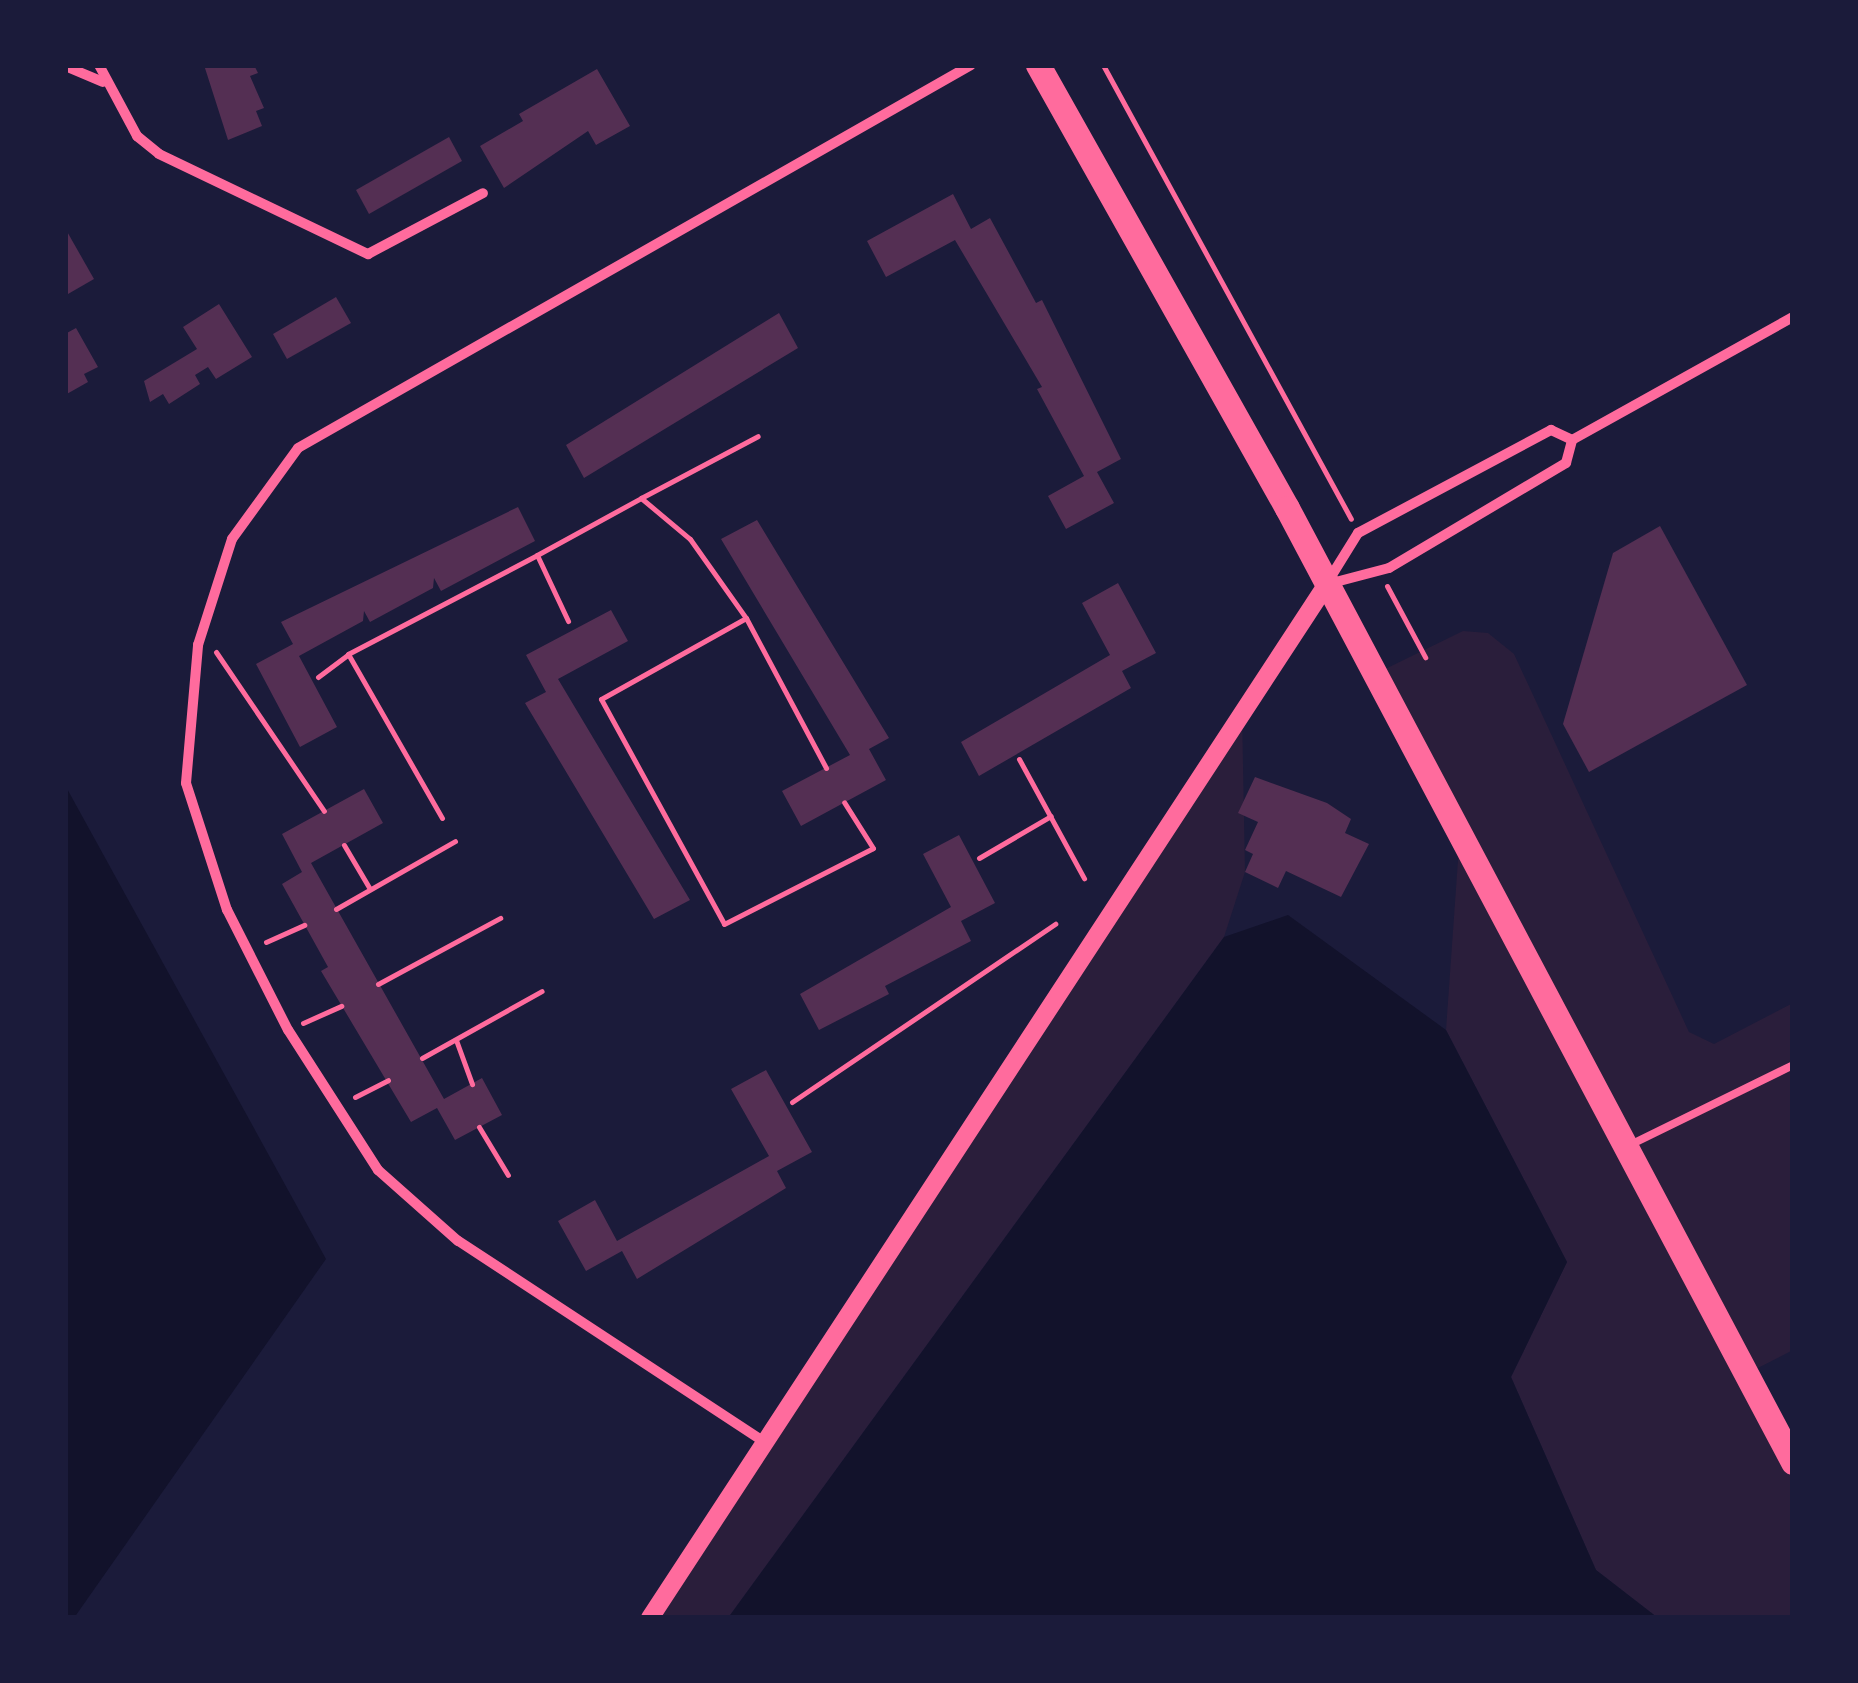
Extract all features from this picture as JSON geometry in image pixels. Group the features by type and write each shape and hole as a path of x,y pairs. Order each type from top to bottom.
{"main road":[{"path":"1038,65 1327,584 1793,1462"}],"street":[{"path":"99,65 103,82 137,136 159,154 368,254 484,193"},
{"path":"764,1441 458,1241 378,1170 288,1030 245,952 186,783 202,631 232,539 298,448 971,65"},
{"path":"65,66 103,82"},
{"path":"1327,584 1388,568 1566,462 1572,440 1793,317"},
{"path":"650,1618 1358,533 1551,430 1572,440"}],"lane":[{"path":"1628,1146 1793,1065"}],"path":[{"path":"1103,65 1346,509"},
{"path":"318,677 348,654 758,436"},
{"path":"641,498 690,539 746,618 826,768"},
{"path":"537,555 568,621"},
{"path":"1392,594 1424,657"},
{"path":"746,618 601,698 724,924 874,848 844,802"},
{"path":"202,631 324,811"},
{"path":"348,654 442,818"},
{"path":"1019,758 1084,878"},
{"path":"978,858 1050,816"},
{"path":"336,909 456,841"},
{"path":"344,845 370,889"},
{"path":"378,984 500,918"},
{"path":"792,1102 1055,924"},
{"path":"245,952 304,925"},
{"path":"422,1058 542,991"},
{"path":"288,1030 341,1006"},
{"path":"456,1040 472,1084"},
{"path":"336,1106 388,1080"},
{"path":"480,1127 508,1175"}],"shaded area":[{"path":"1463,631 1488,633 1514,654 1689,1032 1714,1044 1793,1003 1793,1350 1748,1373 1793,1462 1793,1618 1658,1618 1596,1570 1511,1377 1567,1262 1446,1030 1460,832 1375,674"},
{"path":"1242,711 1245,872 1224,937 728,1618 650,1618"},
{"path":"65,785 326,1259 74,1618 65,1618"},
{"path":"1288,915 1446,1030 1567,1262 1511,1377 1596,1570 1658,1618 728,1618 1224,937"}],"building":[{"path":"204,65 254,65 258,73 250,76 264,108 256,111 262,126 228,140"},
{"path":"597,69 630,126 596,145 588,131 504,188 480,146 523,121 519,114"},
{"path":"449,137 462,161 369,214 356,190"},
{"path":"953,194 971,229 990,218 1036,303 1042,300 1121,459 1097,472 1114,503 1066,529 1048,496 1084,476 1037,389 1042,387 955,240 886,277 867,241"},
{"path":"65,228 94,279 68,294 65,289"},
{"path":"336,297 351,323 287,359 273,334"},
{"path":"219,304 252,357 216,379 208,367 195,375 200,384 169,404 163,394 150,402 144,381 197,349 183,327"},
{"path":"779,313 798,348 584,478 566,445"},
{"path":"76,328 98,367 84,374 88,382 65,395 65,334"},
{"path":"518,507 535,541 441,591 434,578 433,588 370,622 364,611 363,621 299,656 337,727 300,747 256,664 293,644 281,622"},
{"path":"757,520 889,738 869,749 886,780 801,826 782,791 850,755 721,539"},
{"path":"1660,526 1747,685 1589,772 1563,724 1613,553"},
{"path":"1118,583 1156,653 1122,671 1131,688 979,776 961,742 1110,655 1082,603"},
{"path":"611,610 628,641 558,679 690,900 654,919 525,703 546,692 526,655"},
{"path":"1255,777 1327,803 1351,819 1345,833 1369,844 1341,897 1286,871 1278,888 1245,872 1253,854 1245,850 1258,822 1238,813"},
{"path":"364,789 383,823 311,863 444,1099 482,1078 502,1115 455,1140 437,1108 411,1122 321,971 328,967 282,884 302,872 282,834"},
{"path":"959,835 995,903 961,921 971,941 885,986 889,994 819,1030 800,994 951,907 923,854"},
{"path":"766,1070 812,1152 777,1171 786,1188 637,1279 622,1251 586,1271 558,1221 595,1200 617,1241 769,1156 731,1089"}]}
